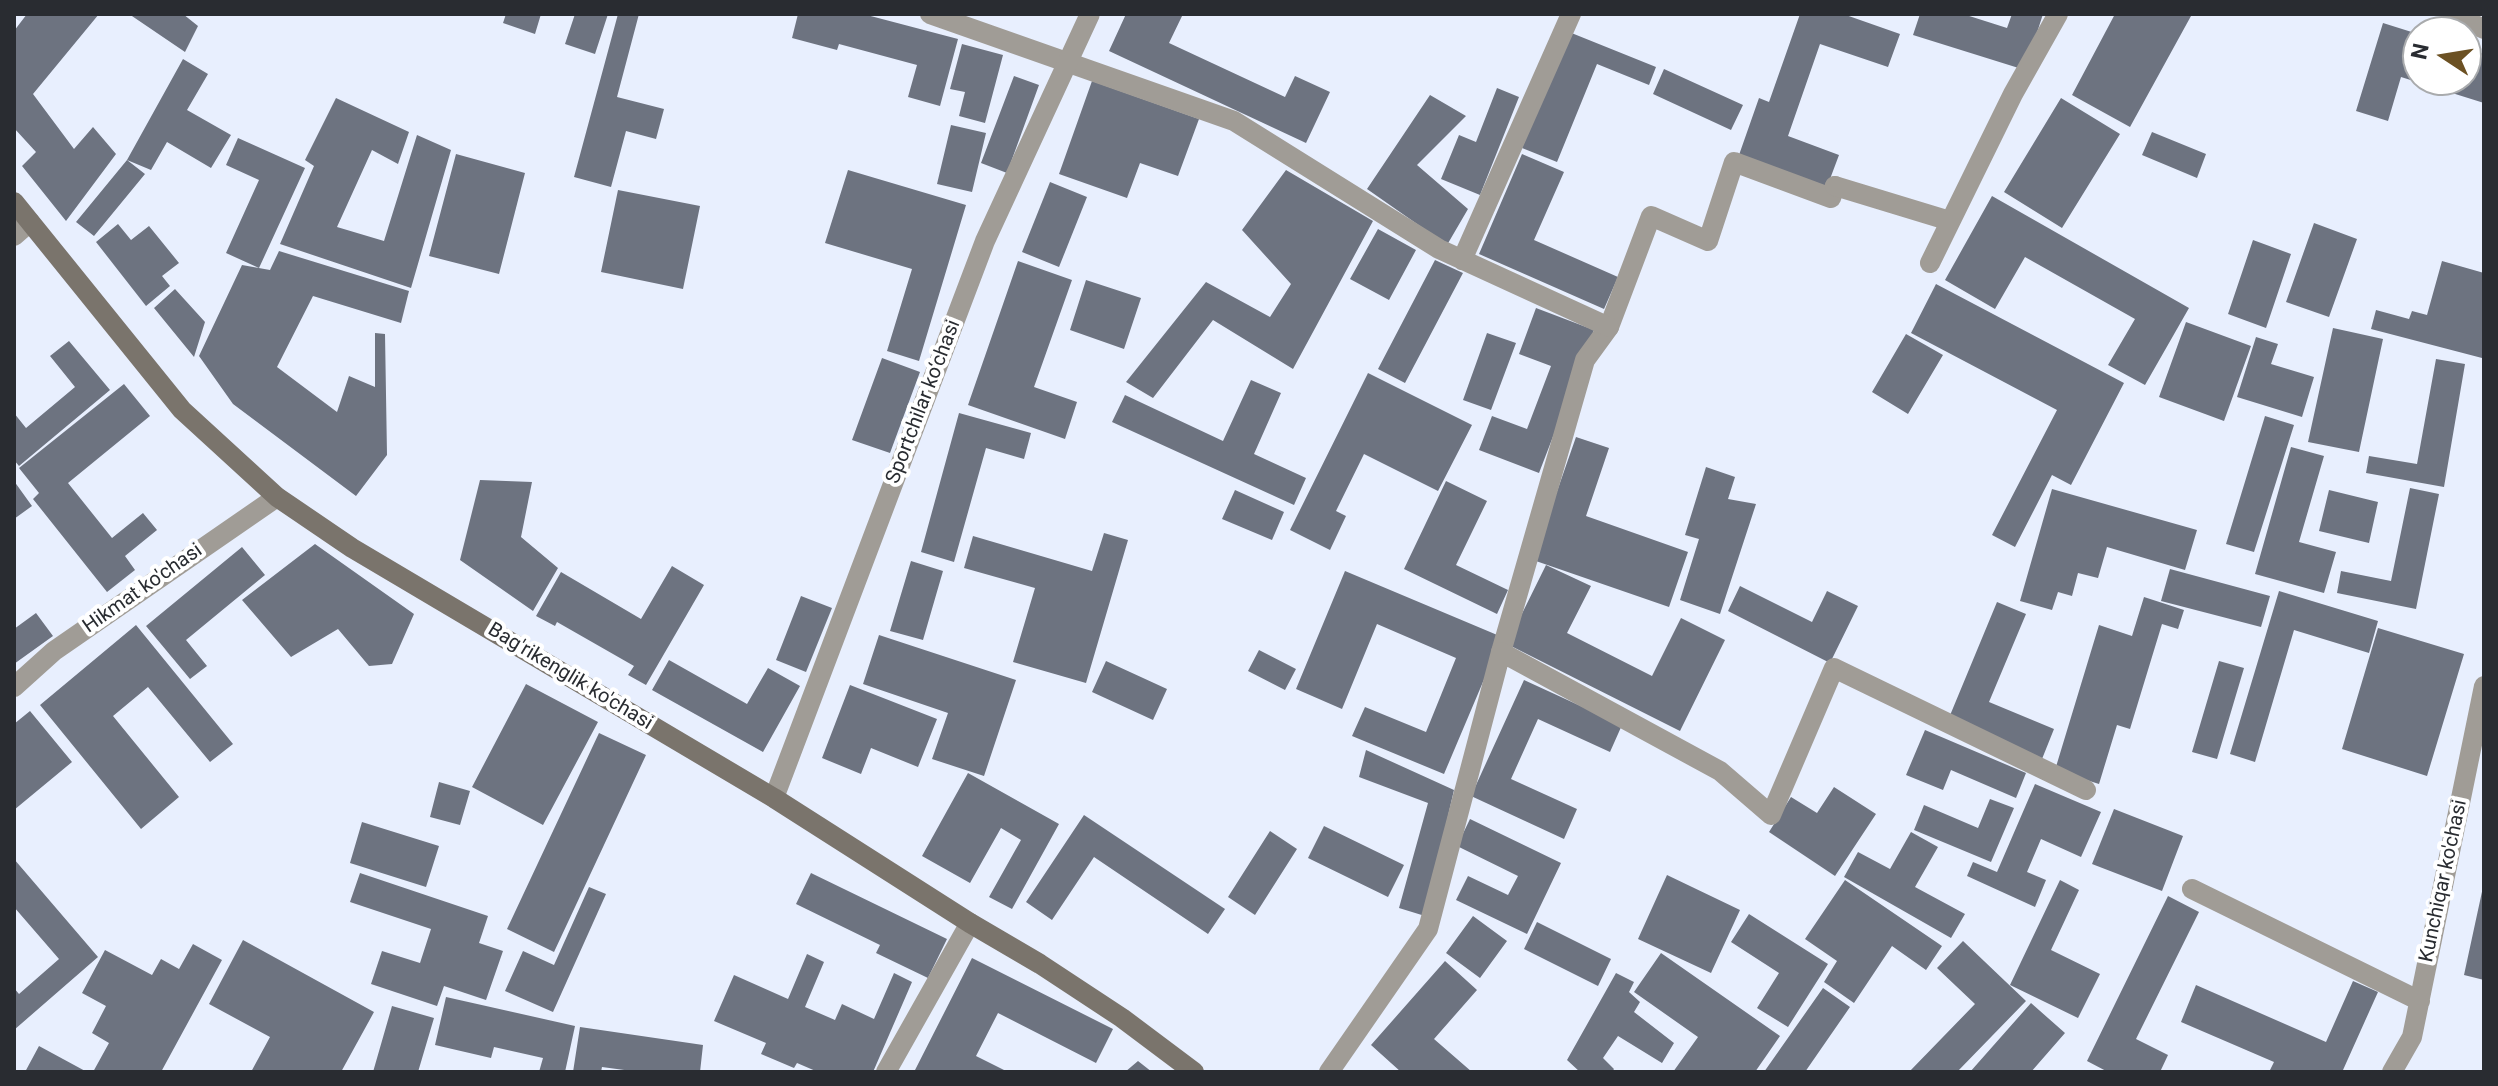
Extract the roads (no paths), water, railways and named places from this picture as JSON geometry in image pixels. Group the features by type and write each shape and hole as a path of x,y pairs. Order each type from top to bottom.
{"main road":[{"name":"Bag'rikenglik ko'chasi","path":"14,202 182,410 277,497 352,548 774,798 1040,964 1122,1018 1194,1072"}],"street":[{"path":"930,14 1234,121 1439,249 1609,327"},
{"name":"Sportchilar ko‘chasi","path":"774,798 985,241 1090,14"},
{"path":"1462,260 1571,14"},
{"path":"1930,263 2013,94 2058,14"},
{"path":"2452,14 2484,29"},
{"path":"1329,1072 1428,929 1501,652 1585,360 1609,327 1651,216 1708,241 1734,162 1831,198 1835,186 1950,221"},
{"path":"14,236 30,222"},
{"name":"Hikmat ko'chasi","path":"14,687 54,651 277,497"},
{"path":"1501,652 1720,771 1771,815 1834,668 2086,790"},
{"name":"Kunchiqar ko'chasi","path":"2392,1072 2412,1037 2484,686"},
{"path":"2192,889 2420,1001"},
{"path":"886,1072 970,923"}]}
